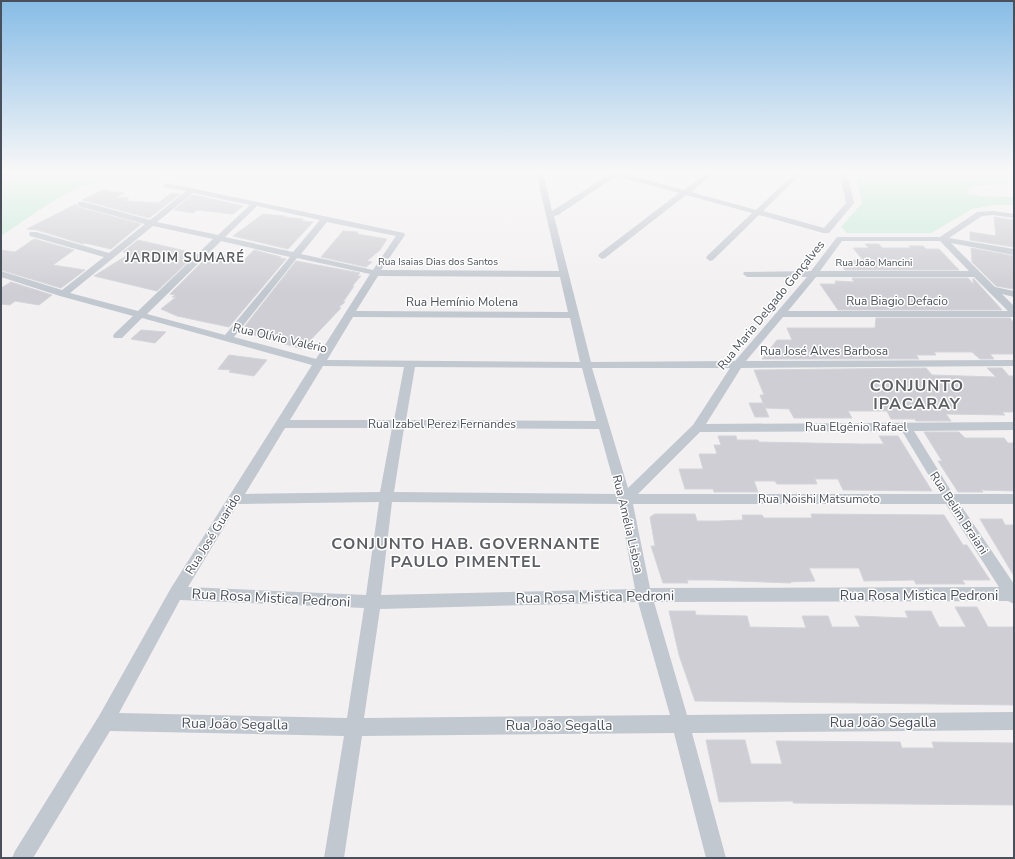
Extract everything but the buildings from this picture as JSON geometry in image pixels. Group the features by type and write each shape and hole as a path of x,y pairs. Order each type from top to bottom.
{"street":[{"name":"Rua Isaias Dias dos Santos","path":"111,212 220,239 375,273 564,274"},
{"path":"63,294 164,212"},
{"path":"118,336 247,212"},
{"path":"227,339 294,255 325,219 293,212"},
{"path":"549,214 556,212"},
{"path":"602,256 659,212"},
{"path":"754,212 826,231 842,212"},
{"path":"710,258 757,213"},
{"path":"942,239 980,214 993,213 1014,216"},
{"name":"Rua Amélia Lisboa","path":"549,214 575,315 586,365 625,499 644,595 682,724 716,858"},
{"name":"Rua José Guarido","path":"22,858 104,722 176,593 375,273 401,235 325,219"},
{"path":"33,234 111,256"},
{"path":"942,239 1014,252"},
{"path":"942,239 978,274 1014,313"},
{"name":"Rua Maria Delgado Gonçalves","path":"625,499 697,428 738,364 813,275 840,240 942,239"},
{"name":"Rua Olívio Valério","path":"1,274 63,294 319,364 410,363 586,365"},
{"name":"Rua João Mancini","path":"747,274 978,274"},
{"path":"992,289 1014,294"},
{"name":"Rua Biagio Defacio","path":"779,314 1014,313"},
{"name":"Rua Hemínio Molena","path":"350,314 575,315"},
{"path":"334,858 373,602 386,497 401,424 410,363"},
{"name":"Rua José Alves Barbosa","path":"586,365 1014,363"},
{"name":"Rua Izabel Perez Fernandes","path":"282,424 603,425"},
{"name":"Rua Elgênio Rafael","path":"697,428 1014,426"},
{"name":"Rua Belim Braiani","path":"906,427 949,498 1013,595"},
{"name":"Rua Noishi Matsumoto","path":"235,499 386,497 625,499 1014,499"},
{"name":"Rua Rosa Mistica Pedroni","path":"176,593 373,602 644,595 1013,595"},
{"name":"Rua João Segalla","path":"104,722 355,726 1014,721"}],"green space":[{"path":"1,212 37,212 1,236"},
{"path":"854,212 967,212 931,233 847,233 841,227"}],"district":[{"name":"JARDIM SUMARÉ","path":"185,258"},
{"name":"CONJUNTO IPACARAY","path":"917,395"},
{"name":"CONJUNTO HAB. GOVERNANTE PAULO PIMENTEL","path":"466,553"}]}
